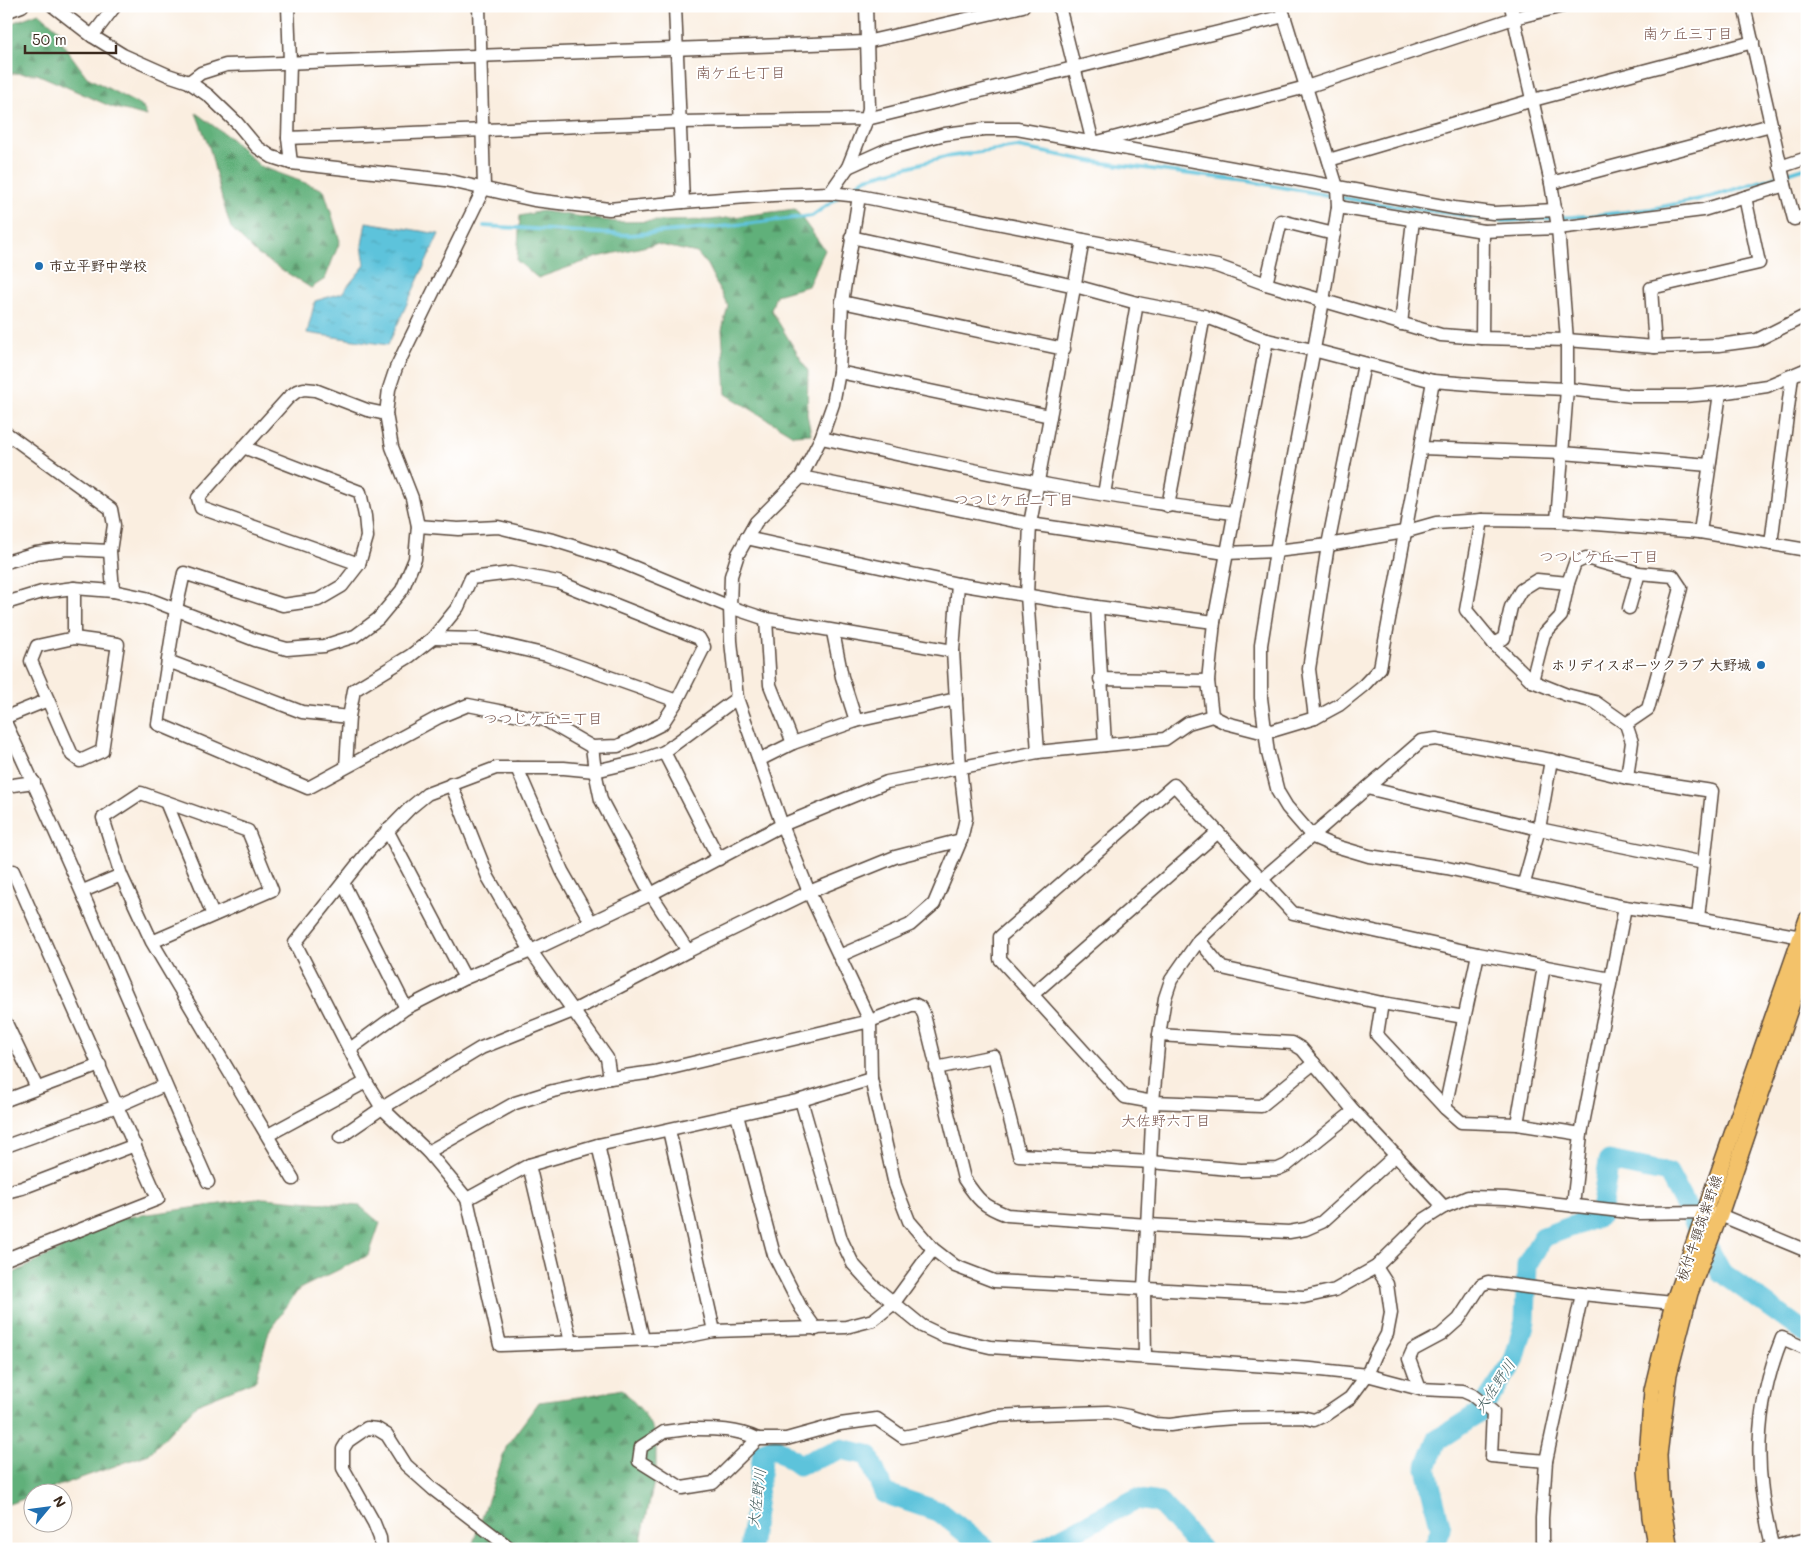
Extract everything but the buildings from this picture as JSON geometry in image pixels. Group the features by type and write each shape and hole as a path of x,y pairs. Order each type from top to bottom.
{"main road":[{"name":"板付牛頸筑紫野線","path":"1656,1549 1650,1517 1646,1470 1652,1390 1673,1303 1804,937 1807,919"},
{"name":"板付牛頸筑紫野線","path":"1670,1549 1661,1498 1659,1455 1669,1374 1690,1293 1720,1215 1807,959"}],"street":[{"path":"6,12 22,6"},
{"path":"53,6 92,36 123,55 189,82 209,96 237,123 257,147 272,157 291,163 446,180 534,200 609,209 683,202 830,193 859,196 1217,266 1266,284 1441,335 1566,340 1655,347 1719,345 1757,340 1807,315"},
{"path":"92,36 115,6"},
{"path":"288,6 290,63 288,138 291,163"},
{"path":"6,603 42,592 74,588 113,591 146,598 255,640 287,650 324,646 355,636 378,619 402,590 415,559 418,526 412,498 392,447 386,414 389,389 396,368 484,188 479,6"},
{"path":"675,6 683,202"},
{"path":"830,193 848,167 868,119 866,6"},
{"path":"189,82 200,73 226,65 866,42 1023,6"},
{"path":"1059,6 1093,143"},
{"path":"1093,143 1306,87 1512,12 1563,6"},
{"path":"1744,6 1780,167 1794,219 1807,215"},
{"path":"288,138 680,122 868,119 1075,69 1283,11 1337,187 1338,207 1323,301 1276,551 1261,645 1261,698 1264,733 1278,792 1287,808 1313,837 1369,856 1447,868 1625,907 1804,937"},
{"path":"1512,12 1551,183 1558,228 1566,340 1567,389 1558,521"},
{"path":"1329,160 1533,100 1753,42"},
{"path":"1551,183 1771,125"},
{"path":"848,167 888,149 945,134 1017,129 1454,208 1493,213 1556,210"},
{"path":"1780,167 1807,158"},
{"path":"1338,207 1483,231 1558,228 1702,210 1785,185"},
{"path":"859,196 842,302 838,372 833,404 821,438 801,477 756,522 738,554 731,576 731,641 737,698 782,825 809,892 870,1021 871,1079 895,1185 909,1221 933,1249 955,1266 994,1280 1304,1297 1335,1290 1376,1267 1425,1219 1444,1207 1468,1197 1506,1198 1638,1213 1704,1212 1720,1215 1807,1251"},
{"path":"1655,347 1651,288 1759,263 1745,197"},
{"path":"1401,324 1413,220"},
{"path":"1266,284 1281,221 1334,234"},
{"path":"1482,338 1483,231"},
{"path":"851,237 1075,286 1137,303 1204,316 1267,340 1433,381 1567,389 1632,396 1684,396 1767,386 1807,369"},
{"path":"1038,752 1028,595 1030,524 1083,240"},
{"path":"842,302 1064,349"},
{"path":"1104,494 1137,303"},
{"path":"1168,506 1204,316"},
{"path":"1212,716 1208,681 1214,622 1267,340"},
{"path":"1315,718 1309,669 1328,545 1364,364"},
{"path":"838,372 1050,416"},
{"path":"1771,544 1792,376"},
{"path":"350,1049 406,1008 465,978 531,950 651,894 782,825 887,782 1038,752 1165,739 1188,723 1212,716 1226,723 1264,733 1315,718 1339,705 1364,685 1380,668 1433,381"},
{"path":"359,564 201,508 198,498 288,398 297,392 304,389 315,390 366,410 386,414"},
{"path":"1700,532 1720,393"},
{"path":"6,433 111,509 114,525 110,551 113,591"},
{"path":"821,438 1038,484 1168,506 1234,513"},
{"path":"243,447 360,492 367,537 359,564 342,586 318,600 282,605 184,572 158,724 308,788 439,717 468,705 545,720 592,747 618,746 662,724 677,701 704,647 699,638 558,582 511,572 471,578 458,607 433,638 410,656 354,690 349,717 346,767"},
{"path":"1421,448 1563,453 1709,465"},
{"path":"801,477 1030,524 1226,553 1276,551 1328,545 1404,532 1436,523 1482,520 1558,521 1700,532 1807,550"},
{"path":"1482,520 1466,610 1494,644 1532,681 1568,695 1595,702 1626,724 1632,742 1627,778"},
{"path":"418,526 458,530 498,527 553,540 614,559 730,607 766,619 833,632 953,651"},
{"path":"746,538 958,584 1097,607 1214,622"},
{"path":"6,562 36,553 67,549 110,551"},
{"path":"1532,681 1544,634 1561,616 1568,583 1575,563 1586,558 1639,573 1673,576 1681,588 1648,709 1626,724"},
{"path":"1629,608 1639,573"},
{"path":"1494,644 1504,638 1511,607 1521,590 1538,580 1568,583"},
{"path":"839,956 910,925 934,904 961,840 966,818 960,767 953,651 958,584"},
{"path":"74,588 74,638"},
{"path":"1097,607 1100,679 1106,745"},
{"path":"766,619 770,685 793,743"},
{"path":"833,632 842,677 856,722"},
{"path":"74,638 118,644 102,751 80,761 72,755 48,700 31,661 37,646 74,638"},
{"path":"433,638 478,639 547,655 677,701"},
{"path":"168,661 302,712 349,717"},
{"path":"1100,679 1208,681"},
{"path":"737,698 664,752 638,761 595,771 564,768 496,768 427,794 387,830 295,943 366,1082 382,1108 428,1152 467,1199 500,1344 679,1338 714,1331 846,1327 873,1320 893,1304 933,1249"},
{"path":"759,760 793,743 856,722 956,699"},
{"path":"6,717 48,700"},
{"path":"6,724 83,892 208,1182"},
{"path":"1145,1357 1144,1289 1153,1102 1159,1034 1165,998 1171,980 1199,940 1261,880 1313,837 1421,741 1436,739 1551,760 1627,778 1712,791 1698,918"},
{"path":"592,747 601,800 651,894 688,951"},
{"path":"664,752 719,859"},
{"path":"1524,884 1538,829 1551,760"},
{"path":"517,768 562,871 591,922"},
{"path":"6,786 34,782"},
{"path":"451,784 488,877 531,950 607,1058 610,1078"},
{"path":"1314,1063 1261,1106 1153,1102 1125,1097 1000,960 1000,937 1084,862 1174,786 1293,913 1478,954 1611,979"},
{"path":"1367,788 1538,829 1704,863"},
{"path":"152,942 272,890 248,831 141,793 103,818 121,875 152,942 293,1179"},
{"path":"166,802 213,915"},
{"path":"387,830 465,978"},
{"path":"1032,995 1218,832"},
{"path":"340,1137 382,1108 481,1048 573,1011 688,951 809,892 895,857 961,840"},
{"path":"6,871 14,871 158,1199 6,1259"},
{"path":"83,892 121,875"},
{"path":"343,883 406,1008"},
{"path":"1576,1207 1581,1134 1625,907"},
{"path":"1199,940 1222,968 1382,1003 1464,1016"},
{"path":"1445,1108 1478,954"},
{"path":"1518,1124 1544,966"},
{"path":"1382,1003 1377,1035 1445,1108 1461,1122 1518,1124 1581,1134"},
{"path":"428,1152 515,1103 553,1091 610,1078 654,1072 870,1021 914,1004 920,1007 924,1015 964,1179 975,1195 988,1208 1007,1215 1289,1232 1306,1229 1322,1222 1396,1155"},
{"path":"6,1023 37,1088"},
{"path":"1159,1034 1292,1043 1302,1049 1354,1111 1444,1207"},
{"path":"936,1068 994,1056 1019,1155 1151,1162 1242,1170 1278,1169 1287,1165 1354,1111"},
{"path":"6,1100 100,1066"},
{"path":"467,1199 529,1165 598,1145 801,1100 871,1079"},
{"path":"268,1135 366,1082"},
{"path":"6,1146 117,1106 165,1085"},
{"path":"801,1100 841,1239 853,1264 893,1304 922,1326 943,1336 990,1347 1311,1369 1367,1375 1420,1389 1463,1391 1472,1395 1493,1412 1492,1456 1546,1461"},
{"path":"738,1114 774,1255 801,1308 816,1329"},
{"path":"668,1130 714,1331"},
{"path":"6,1192 22,1188 135,1145"},
{"path":"598,1145 643,1339"},
{"path":"529,1165 571,1342"},
{"path":"758,1439 713,1483 682,1488 639,1461 641,1448 664,1432 687,1429 716,1428 745,1432 758,1439 786,1438 840,1424 877,1419 903,1437 995,1416 1108,1412 1155,1424 1170,1425 1234,1418 1302,1417 1314,1420 1350,1398 1367,1375 1374,1356 1387,1334 1391,1313 1388,1284 1376,1267"},
{"path":"1420,1389 1409,1358 1413,1350 1441,1335 1459,1319 1482,1285 1488,1282 1673,1303"},
{"path":"1544,1549 1542,1518 1546,1461 1582,1294"},
{"path":"1807,1349 1782,1338 1765,1390 1759,1455 1760,1486 1770,1548 1807,1539"},
{"path":"382,1549 374,1523 343,1468 343,1449 348,1441 367,1428 377,1429 387,1435 406,1465 433,1489 512,1549"}],"green space":[{"path":"39,13 60,31 62,43 87,77 143,107 147,116 112,107 37,74 12,73 6,80 6,25"},
{"path":"196,113 230,138 260,166 324,190 340,241 325,279 311,288 257,254 231,228 210,150"},
{"path":"795,209 825,250 808,286 776,295 771,310 808,371 807,414 811,434 793,435 726,394 722,330 728,306 707,265 697,253 656,244 598,257 538,278 517,261 520,216 542,211 617,222 711,220"},
{"path":"263,1198 360,1206 380,1223 369,1255 299,1289 269,1331 256,1380 197,1404 149,1454 69,1482 22,1482 22,1499 6,1505 6,1277 120,1218"},
{"path":"622,1389 643,1412 656,1435 656,1473 639,1549 471,1549 507,1445 539,1402"}],"water":[{"path":"366,222 439,234 388,345 307,333 315,301 342,293 365,265 362,245"}],"waterway":[{"path":"847,191 866,178 945,157 1017,147 1096,162 1246,181 1373,203 1503,221 1589,216 1651,209 1710,197 1807,167"},
{"path":"484,226 629,235 812,216 837,198"},
{"name":"大佐野川","path":"1433,1549 1441,1529 1426,1468 1437,1440 1479,1413 1514,1361 1525,1321 1527,1264 1543,1237 1600,1216 1609,1161 1668,1173 1721,1272 1807,1334"},
{"name":"大佐野川","path":"750,1549 763,1452 775,1447 799,1465 841,1449 868,1455 884,1493 940,1512 986,1549"},
{"name":"大佐野川","path":"1041,1549 1136,1499 1160,1503 1201,1549"}],"place":[{"name":"市立平野中学校","path":"39,266"},
{"name":"ホリデイスポーツクラブ 大野城","path":"1761,665"}],"district":[{"name":"南ケ丘三丁目","path":"1688,34"},
{"name":"南ケ丘七丁目","path":"741,73"},
{"name":"つつじケ丘二丁目","path":"1014,500"},
{"name":"つつじケ丘一丁目","path":"1599,557"},
{"name":"つつじケ丘三丁目","path":"543,719"},
{"name":"大佐野六丁目","path":"1166,1121"}]}
